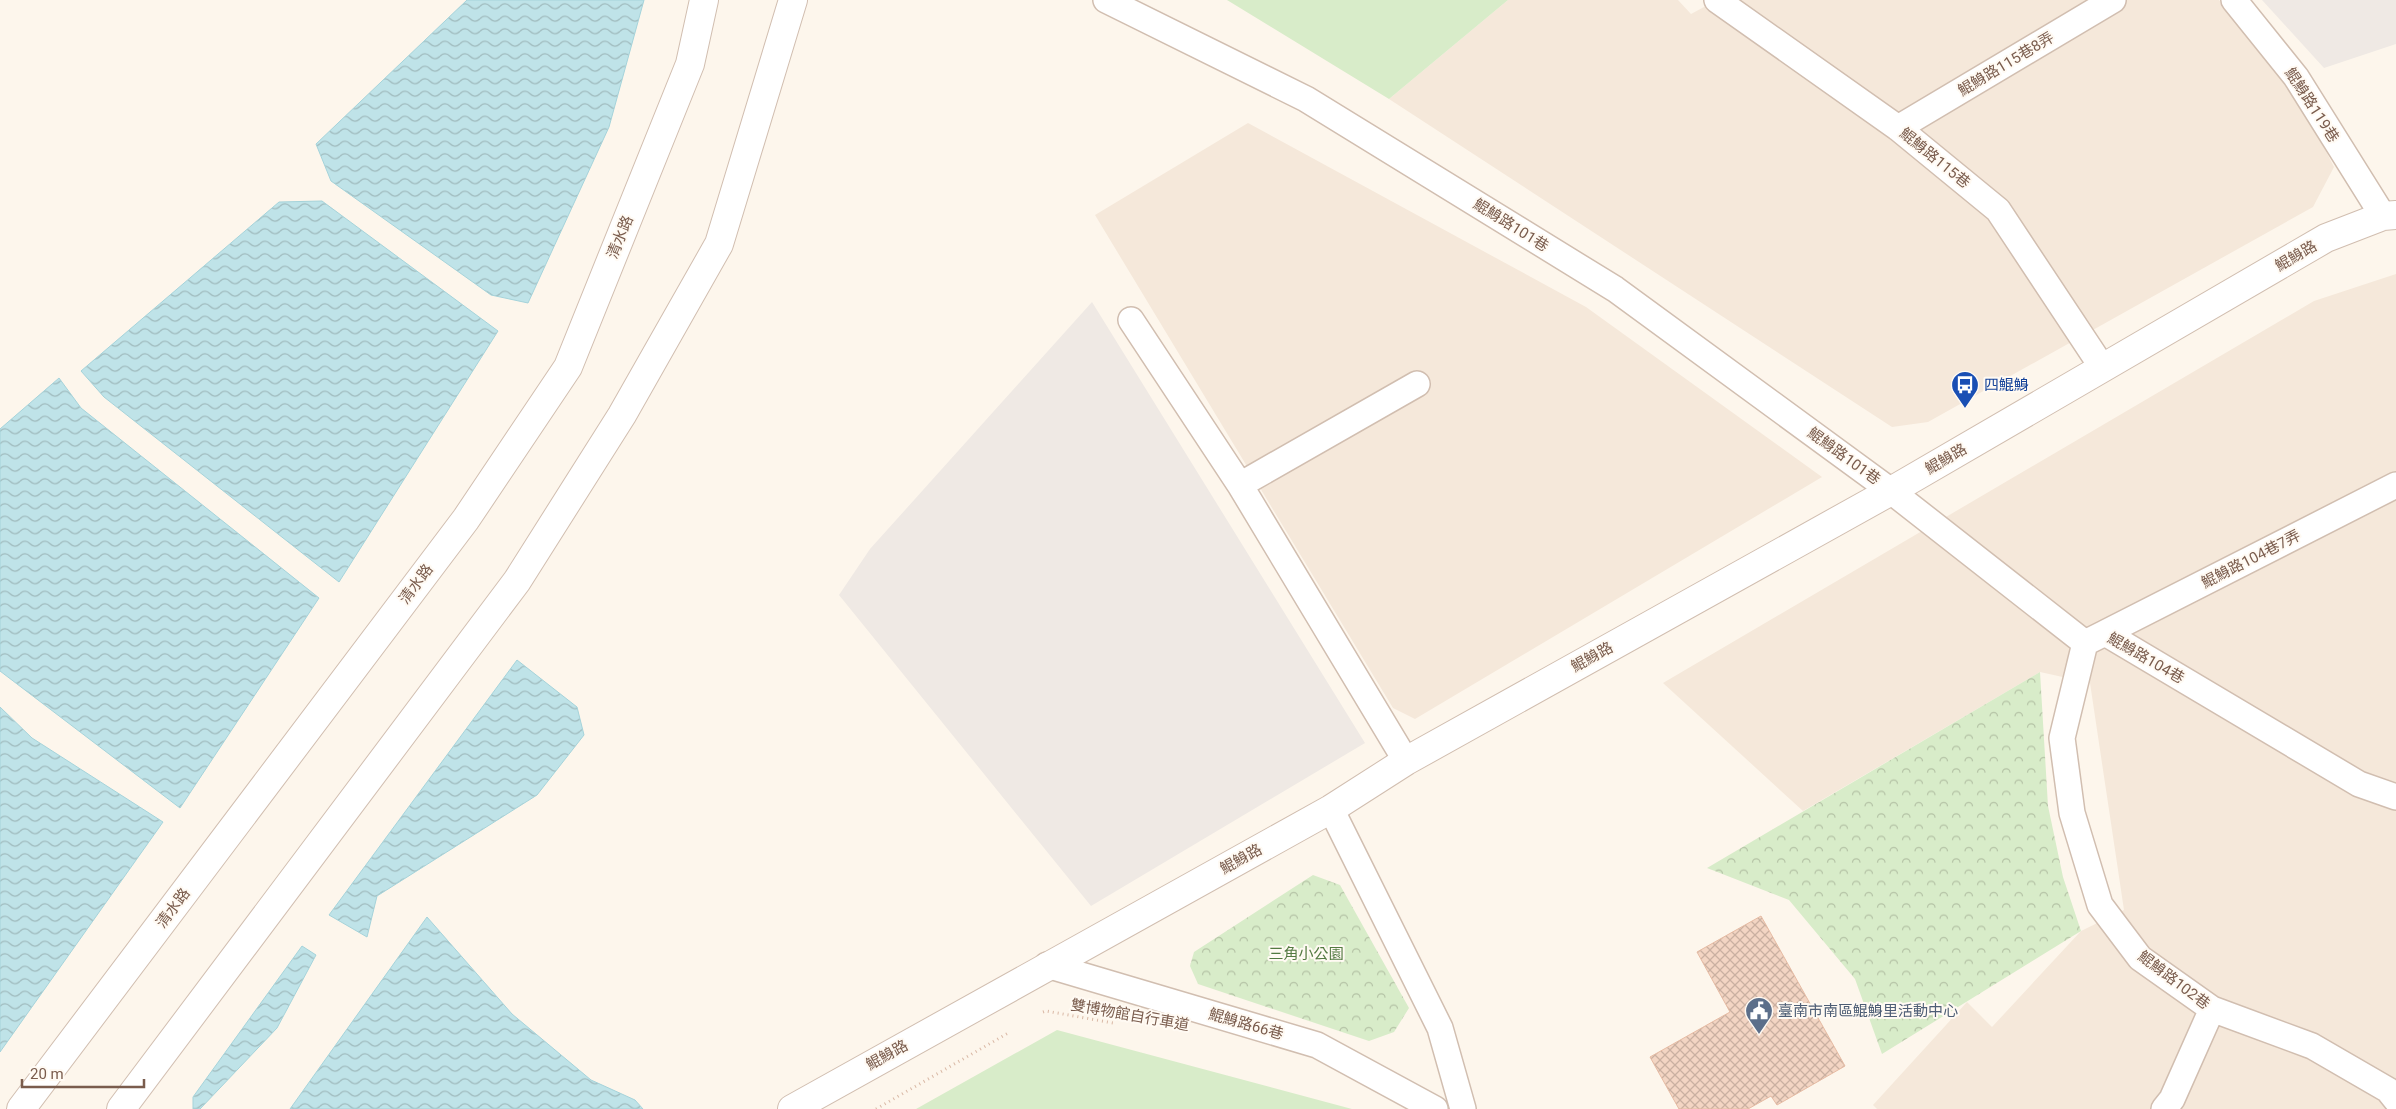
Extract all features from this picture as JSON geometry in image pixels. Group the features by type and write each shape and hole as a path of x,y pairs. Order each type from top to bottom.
{"street":[{"name":"清水路","path":"21,1109 466,519 568,367 690,64 704,0"},
{"path":"121,1109 517,581 622,415 719,244 793,0"},
{"name":"鯤鯓路","path":"792,1109 1047,965 1331,809 1406,761 1891,491 2326,238 2390,216"}],"lane":[{"name":"鯤鯓路101巷","path":"1106,0 1306,100 1615,289 1891,491"},
{"name":"鯤鯓路115巷","path":"1717,0 1898,128 1998,210 2102,367"},
{"name":"鯤鯓路115巷8弄","path":"1898,128 2113,0"},
{"name":"鯤鯓路119巷","path":"2234,0 2296,77 2390,216"},
{"path":"1131,320 1240,486 1406,761"},
{"path":"1240,486 1417,384"},
{"name":"鯤鯓路104巷7弄","path":"2095,638 2396,485"},
{"name":"鯤鯓路104巷","path":"1891,491 2095,638 2358,784 2396,796"},
{"name":"鯤鯓路102巷","path":"2095,638 2062,738 2072,813 2100,905 2140,958 2212,1009 2312,1046 2388,1090 2396,1100"},
{"path":"1331,809 1440,1028 1463,1109"},
{"name":"鯤鯓路66巷","path":"1047,965 1317,1045 1435,1109"},
{"path":"2164,1109 2172,1099 2212,1009"}],"path":[{"name":"雙博物館自行車道","path":"1037,1016 1046,1011 1122,1024"},
{"path":"876,1109 1012,1030"}],"shaded area":[{"path":"1508,0 1678,0 1691,14 1717,0 2219,0 2293,86 2334,167 2313,207 1928,422 1892,427 1389,99"},
{"path":"2262,0 2396,0 2396,44 2324,68"},
{"path":"1248,123 1586,307 1822,477 1415,719 1393,708 1095,215"},
{"path":"2396,274 2396,1109 1877,1109 1873,1105 1967,1002 1992,1027 2081,931 2124,910 2090,683 2040,672 1803,811 1663,683 2314,301"},
{"path":"1092,302 1365,743 1091,906 839,595 870,549"}],"green space":[{"path":"1227,0 1508,0 1389,99"},
{"path":"2040,672 2048,806 2063,877 2081,931 1882,1054 1855,979 1789,900 1707,868"},
{"name":"三角小公園","path":"1313,875 1340,885 1409,1008 1394,1032 1369,1041 1198,984 1190,966 1194,952"},
{"path":"1057,1030 1352,1109 916,1109"}],"water":[{"path":"467,0 644,0 609,127 528,303 491,295 331,181 316,144"},
{"path":"322,201 498,331 339,582 104,397 81,371 279,202"},
{"path":"59,378 81,408 319,598 180,808 0,671 0,429"},
{"path":"517,660 577,707 584,735 537,795 377,896 367,937 329,915"},
{"path":"0,707 32,738 163,822 0,1052"},
{"path":"427,917 512,1014 591,1080 635,1100 643,1109 290,1109"},
{"path":"302,946 316,955 277,1028 200,1109 193,1109 193,1097"}],"building":[{"name":"臺南市南區鯤鯓里活動中心","path":"1761,916 1845,1066 1777,1105 1771,1096 1748,1109 1679,1109 1650,1057 1730,1012 1697,952"}],"place":[{"name":"四鯤鯓","path":"1965,409"},
{"name":"臺南市南區鯤鯓里活動中心","path":"1759,1035"}]}
